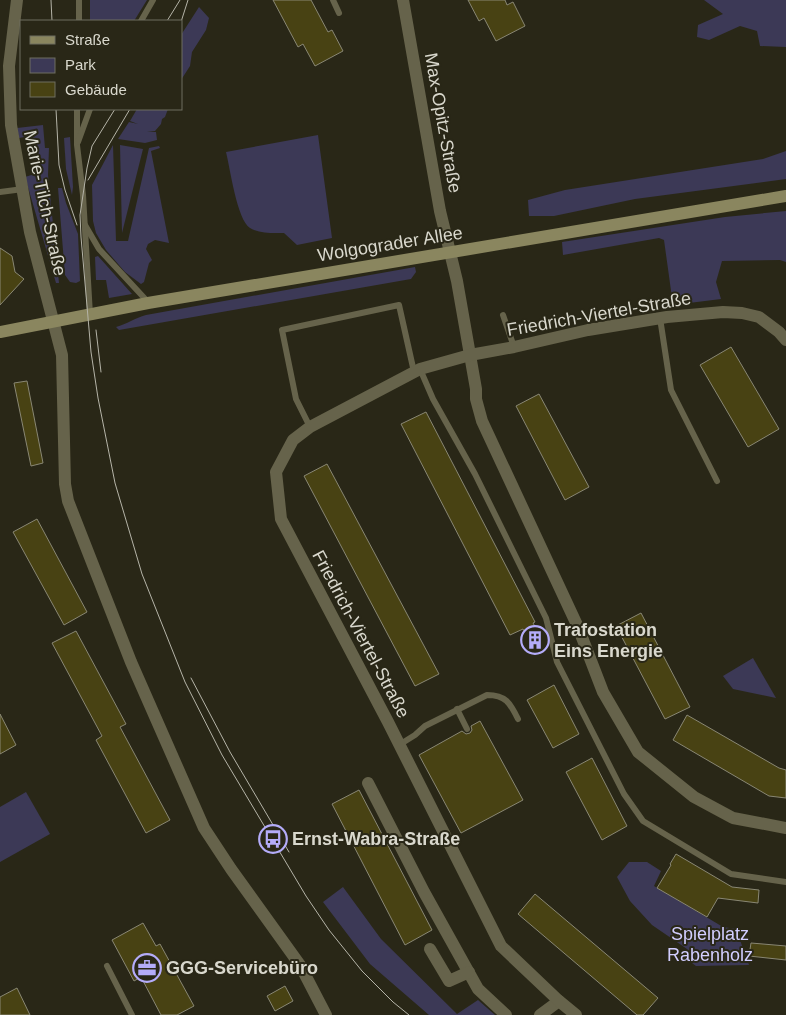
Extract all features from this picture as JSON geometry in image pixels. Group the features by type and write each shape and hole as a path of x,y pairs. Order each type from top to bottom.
{"main road":[{"name":"Wolgograder Allee","path":"0,332 148,303 786,196"}],"street":[{"name":"Marie-Tilch-Straße","path":"17,0 9,66 10,125 30,232 53,322"},
{"name":"Max-Opitz-Straße","path":"403,0 440,211 451,252"},
{"path":"451,252 476,389 476,399 482,421 578,627 604,692 638,752 694,797 733,818 786,828"},
{"name":"Friedrich-Viertel-Straße","path":"576,1015 502,946 281,519 276,472 293,440 310,427 417,370 470,355 588,330 660,318 724,312 742,313 759,317 786,340"},
{"path":"53,322 62,355 65,484 68,501 128,654 204,828 300,965 326,1015"},
{"path":"368,783 424,892 478,989 506,1015"},
{"path":"430,949 449,981 469,972"},
{"path":"540,1015 559,1001"}],"lane":[{"path":"79,0 79,20"},
{"path":"141,20 153,0"},
{"path":"333,0 339,13"},
{"path":"77,110 77,145 90,315"},
{"path":"77,145 90,110"},
{"path":"0,192 22,188"},
{"path":"84,224 98,249 148,303"},
{"path":"310,427 296,399 282,330 399,306 417,370 475,474 546,618 557,662 624,794 643,821 731,874 786,882"},
{"path":"503,315 514,347"},
{"path":"660,318 671,390 717,481"},
{"path":"399,745 425,726 486,695 496,695 503,698 510,705 518,719"},
{"path":"457,709 467,728"},
{"path":"107,966 132,1015"}],"green space":[{"path":"90,0 147,0 135,20 90,20"},
{"path":"704,0 786,0 786,47 760,46 757,31 740,26 709,40 697,37 698,25 723,14"},
{"path":"199,7 209,18 206,30 192,52 190,66 182,78 182,33"},
{"path":"136,110 168,110 161,124 155,131 147,132 156,132 157,140 145,143 118,139 129,122 138,124 130,121"},
{"path":"43,125 45,148 49,148 48,175 59,283 56,283 25,177 38,173 30,136 19,138 17,128"},
{"path":"318,135 332,238 297,245 284,233 262,232 250,228 241,215 226,152"},
{"path":"70,137 72,195 66,169 64,138"},
{"path":"113,145 116,241 128,241 149,148 159,146 160,148 151,151 169,243 155,240 148,244 146,249 152,260 149,263 144,282 141,284 125,272 106,250 96,233 93,221 92,185"},
{"path":"120,145 143,149 122,233"},
{"path":"786,151 786,179 635,199 554,216 529,216 528,200 565,190 763,159"},
{"path":"58,188 62,188 78,234 80,281 76,283 70,282 65,275"},
{"path":"786,211 786,262 780,260 722,261 716,282 721,299 673,305 664,240 659,238 563,255 562,242 725,217"},
{"path":"98,256 132,294 109,298 106,280 96,280 95,257"},
{"path":"415,267 416,272 411,279 119,330 116,327 146,315"},
{"path":"753,658 776,698 733,689 723,676"},
{"path":"26,792 50,834 0,862 0,807"},
{"name":"Spielplatz Rabenholz","path":"629,862 647,862 661,871 654,886 723,927 736,929 749,965 696,966 688,960 687,949 652,925 630,901 617,877"},
{"path":"343,887 381,939 457,1014 478,1000 495,1015 429,1015 370,964 323,902"}],"building":[{"path":"273,0 311,0 328,32 332,30 343,51 315,66 303,44 298,47"},
{"path":"468,0 505,0 507,5 513,2 525,26 496,41 484,18 479,21"},
{"path":"0,248 12,256 15,272 24,279 0,305"},
{"path":"731,347 779,429 748,447 700,365"},
{"path":"27,381 43,463 31,466 14,383"},
{"path":"539,394 589,487 565,500 516,406"},
{"path":"426,412 535,622 533,623 544,643 533,648 523,629 510,635 401,424"},
{"path":"327,464 439,674 415,686 304,476"},
{"path":"37,519 87,612 64,625 13,532"},
{"path":"641,613 690,707 665,719 616,626"},
{"path":"76,631 126,724 120,727 170,820 146,833 96,740 102,736 52,643"},
{"path":"554,685 579,734 553,748 527,700"},
{"path":"0,714 16,745 0,754"},
{"path":"687,715 779,768 786,770 786,798 769,796 673,740"},
{"path":"480,721 523,800 461,833 419,755 462,731 466,734 470,733 472,730 471,726"},
{"path":"592,758 627,826 602,840 566,772"},
{"path":"359,790 432,930 405,945 332,804"},
{"path":"676,854 732,887 759,890 758,903 718,898 707,917 657,888"},
{"path":"535,894 658,998 643,1015 637,1015 518,914"},
{"path":"143,923 156,946 160,944 194,1006 177,1015 161,1015 141,977 134,981 112,940"},
{"path":"751,943 786,946 786,960 749,956"},
{"path":"285,986 293,1001 275,1011 267,996"},
{"path":"17,988 30,1015 0,1015 0,997"}],"tram line":[{"path":"51,0 52,20"},
{"path":"168,20 180,0"},
{"path":"182,20 188,0"},
{"path":"56,110 59,165 77,225"},
{"path":"114,110 92,146 80,215 81,237 91,352 98,398 115,483 142,574 185,682 222,755 306,896 329,930 362,971 409,1015"},
{"path":"88,180 129,110"},
{"path":"96,330 101,372"},
{"path":"191,678 230,752 289,852"}],"place":[{"name":"Trafostation Eins Energie","path":"535,640"},
{"name":"Ernst-Wabra-Straße","path":"273,839"},
{"name":"GGG-Servicebüro","path":"147,968"}]}
